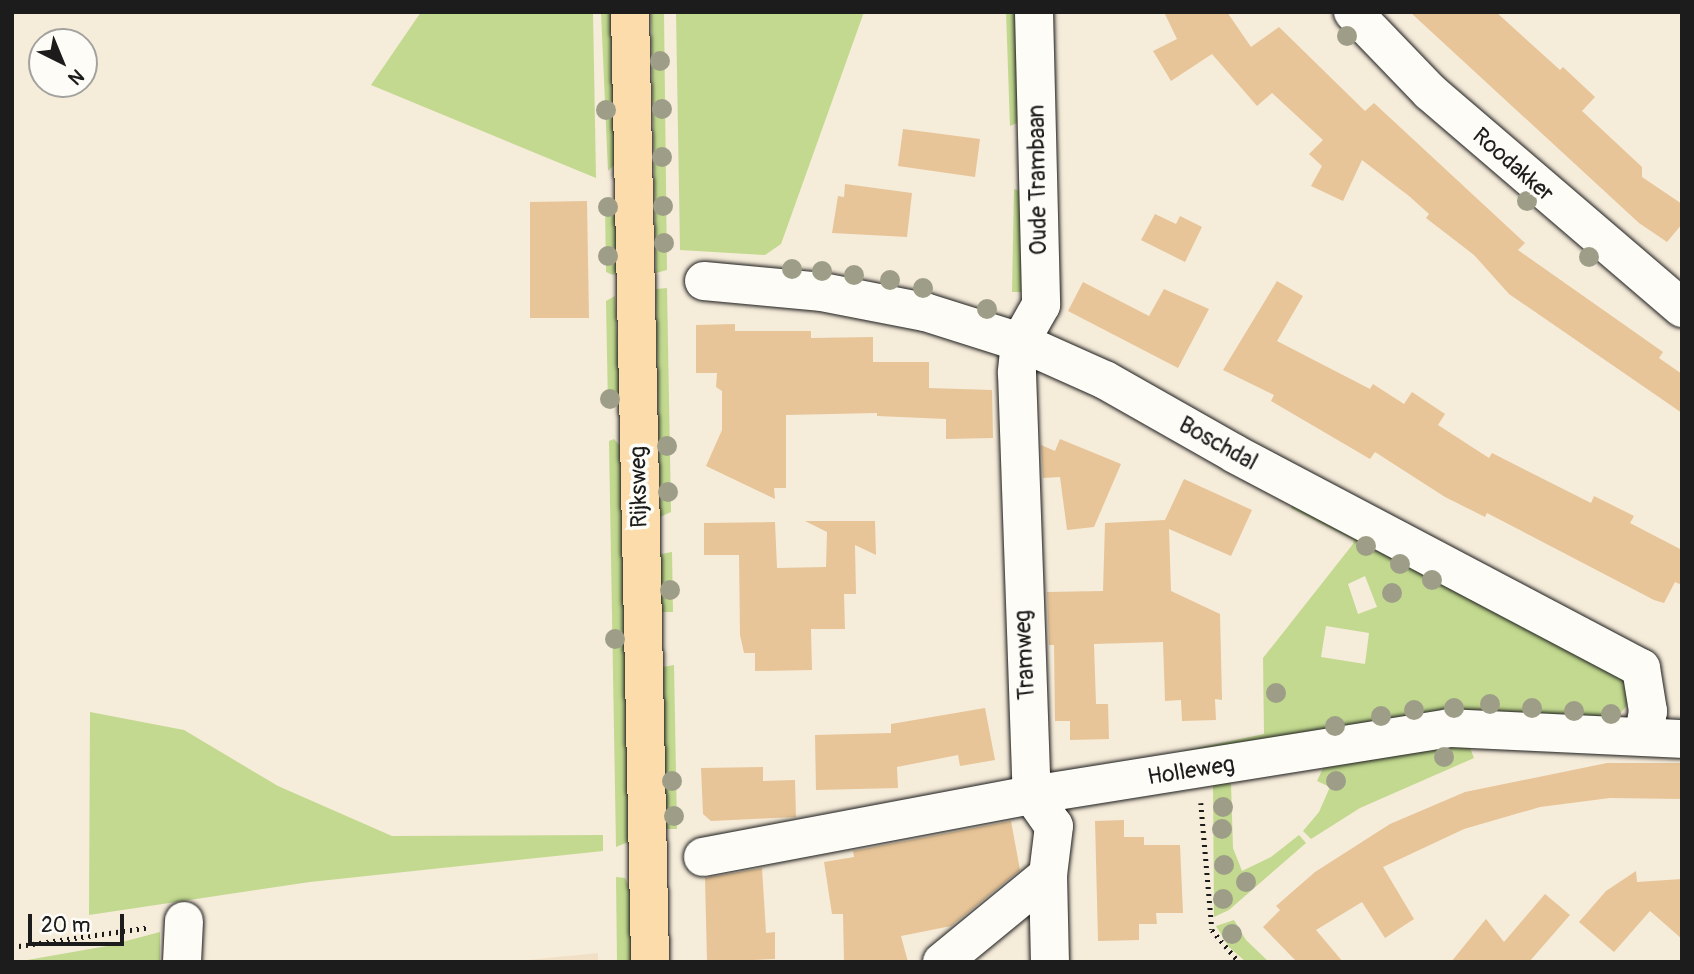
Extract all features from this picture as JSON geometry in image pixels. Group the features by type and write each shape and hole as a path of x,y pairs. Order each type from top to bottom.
{"main road":[{"name":"Rijksweg","path":"630,12 650,962"}],"street":[{"name":"Oude Trambaan","path":"1020,342 1041,305 1034,12"},
{"name":"Roodakker","path":"1353,12 1430,92 1682,308"},
{"name":"Boschdal","path":"704,281 822,292 925,312 1020,342 1105,380 1235,454 1641,668 1648,711 1644,734"},
{"name":"Tramweg","path":"1020,342 1023,619 1032,795"},
{"name":"Holleweg","path":"703,857 1032,795 1198,771 1449,727 1644,734 1682,738"},
{"path":"1032,795 1054,826 1048,875 1050,962"},
{"path":"942,962 1048,875"},
{"path":"182,962 184,921"}],"path":[{"path":"1198,771 1212,930 1239,962"},
{"path":"12,947 184,921"}],"shaded area":[{"path":"598,953 598,962 508,962"}],"green space":[{"path":"421,12 593,12 596,178 371,85"},
{"path":"601,12 614,12 615,164 608,171"},
{"path":"651,12 664,12 667,270 656,273"},
{"path":"676,12 864,12 781,244 765,255 680,250"},
{"path":"1006,12 1029,12 1019,122 1010,126"},
{"path":"1014,189 1032,195 1033,292 1012,292"},
{"path":"605,200 613,203 617,213 619,269 613,275 606,272"},
{"path":"667,288 671,512 660,517 656,289"},
{"path":"615,296 620,399 608,407 606,301"},
{"path":"614,439 620,446 629,829 628,842 616,847 609,441"},
{"path":"1295,501 1619,659 1633,698 1619,715 1606,718 1183,762 1183,751 1264,734 1263,658 1353,544 1354,540 1291,508","holes":["1365,576 1377,607 1358,614 1348,584","1326,626 1369,633 1365,664 1321,657"]},
{"path":"672,552 673,612 661,612 661,554"},
{"path":"674,665 677,829 666,829 663,667"},
{"path":"90,712 184,730 278,786 392,836 603,835 603,851 310,882 89,915"},
{"path":"1445,743 1469,745 1474,758 1360,808 1311,839 1303,831 1319,812 1330,787 1317,781 1325,764"},
{"path":"1231,783 1233,848 1242,871 1271,857 1299,835 1306,843 1229,910 1214,917 1213,784"},
{"path":"616,877 625,878 630,889 632,962 617,962"},
{"path":"1234,920 1246,940 1269,962 1246,962 1229,947 1216,926"},
{"path":"160,932 160,962 16,962 107,946"}],"building":[{"path":"1164,12 1227,12 1251,47 1279,27 1365,111 1374,103 1525,243 1518,250 1663,352 1659,358 1682,374 1682,413 1509,294 1474,255 1426,218 1429,214 1409,196 1362,160 1343,201 1311,186 1322,166 1309,154 1323,140 1272,93 1257,106 1212,54 1171,81 1153,51 1177,39"},
{"path":"1410,12 1496,12 1560,70 1563,67 1595,97 1582,111 1642,167 1642,177 1682,204 1682,224 1667,242 1639,223"},
{"path":"903,129 980,139 975,177 898,166"},
{"path":"845,184 912,193 907,237 832,233 838,196 844,197"},
{"path":"587,201 589,318 530,318 530,202"},
{"path":"1155,214 1176,224 1180,216 1202,227 1185,262 1141,240"},
{"path":"1277,281 1303,296 1277,341 1370,389 1373,384 1404,404 1412,392 1445,414 1438,425 1489,458 1492,453 1591,503 1594,496 1634,516 1630,523 1682,550 1682,585 1675,582 1664,603 1654,600 1487,513 1485,517 1445,497 1375,452 1370,459 1271,401 1274,395 1223,370"},
{"path":"1083,282 1149,316 1164,289 1209,309 1178,368 1068,311"},
{"path":"735,324 735,331 811,331 811,338 873,337 873,362 929,362 929,388 992,390 993,438 946,439 946,419 877,416 877,413 786,415 786,488 774,488 775,499 706,466 722,430 722,391 716,387 717,373 696,373 696,325"},
{"path":"1060,439 1121,464 1094,527 1067,530 1060,477 1043,478 1041,445 1055,451"},
{"path":"1184,479 1252,510 1231,556 1169,529 1171,591 1220,614 1222,700 1215,699 1216,720 1182,721 1181,700 1165,701 1163,642 1094,644 1096,704 1108,704 1109,739 1070,740 1070,721 1055,721 1054,645 1049,645 1047,592 1103,591 1105,523 1165,520"},
{"path":"805,521 875,521 876,555 855,545 856,594 844,594 845,629 811,629 812,670 755,671 755,653 744,653 740,635 739,555 704,555 704,523 775,522 777,568 826,567 827,532"},
{"path":"985,708 995,760 960,766 958,755 897,767 898,788 816,790 815,735 891,733 891,724"},
{"path":"1607,763 1682,763 1682,799 1610,798 1540,807 1464,829 1383,867 1414,919 1385,938 1362,902 1316,930 1343,962 1297,962 1263,927 1280,910 1276,906 1315,872 1390,824 1465,792"},
{"path":"763,767 763,781 795,780 796,817 711,821 703,814 701,768"},
{"path":"1124,820 1124,837 1144,837 1144,845 1180,845 1183,913 1156,913 1157,924 1139,924 1139,940 1098,941 1095,821"},
{"path":"1011,821 1020,870 951,926 901,936 908,962 844,962 843,914 832,914 824,862 854,857 853,851"},
{"path":"762,868 766,933 775,932 775,959 707,962 705,878"},
{"path":"1636,871 1637,882 1682,879 1682,939 1650,911 1614,952 1579,922 1606,891"},
{"path":"1545,894 1570,915 1529,962 1451,962 1486,919 1504,942"}]}
